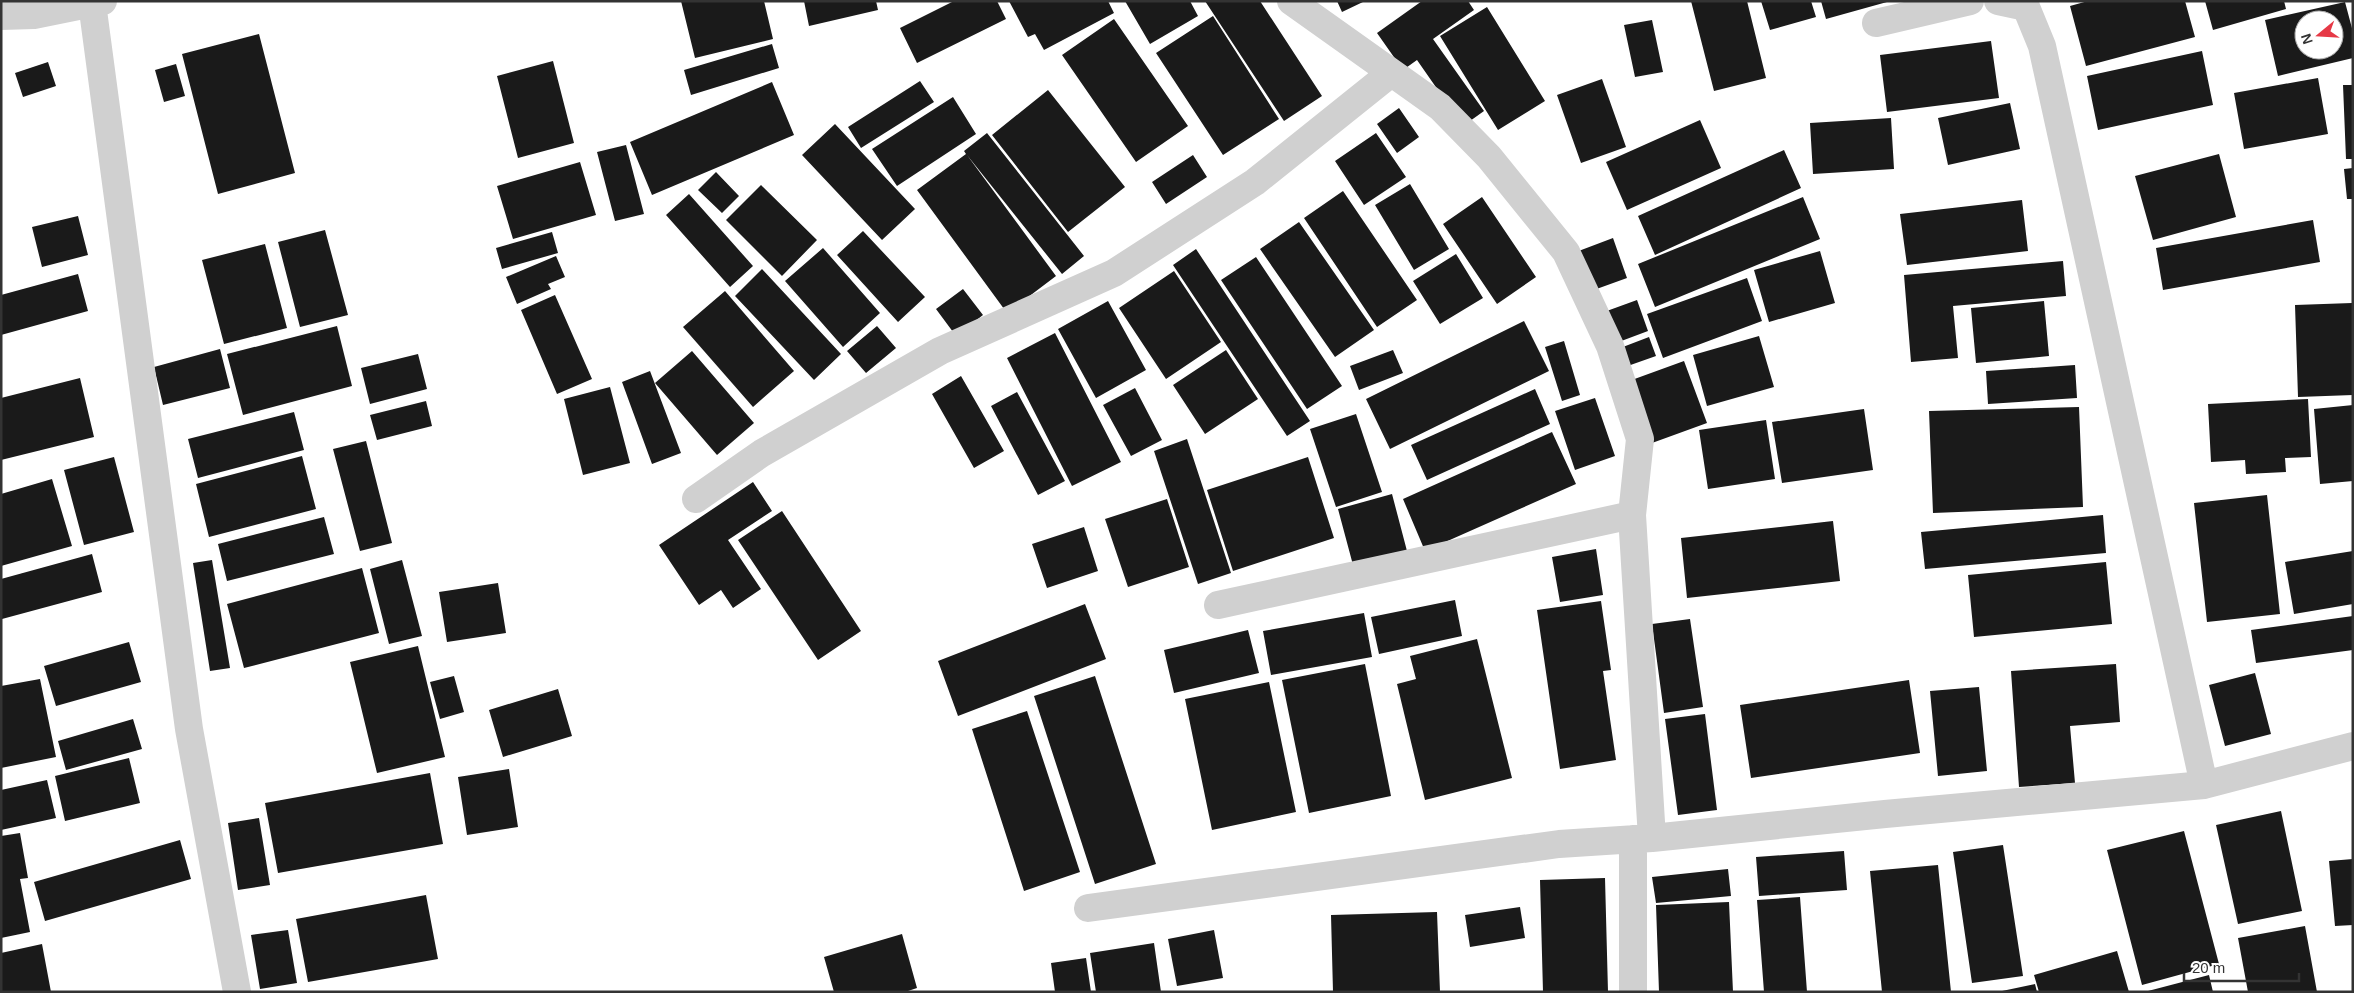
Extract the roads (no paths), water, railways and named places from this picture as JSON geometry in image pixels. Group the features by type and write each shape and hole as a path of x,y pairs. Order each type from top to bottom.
{"street":[{"path":"1291,1 1440,107 1489,158 1566,252 1610,346 1640,439 1632,515 1643,839 1633,992"},
{"path":"1876,22 1970,1"},
{"path":"1998,1 2026,7 2042,46 2204,785"},
{"path":"1,16 34,15 97,2 188,729 237,992"},
{"path":"696,500 762,453 940,351 1114,273 1255,182 1391,73"},
{"path":"1218,605 1632,515"},
{"path":"1088,908 1559,844 1643,839 1885,814 2204,785 2353,746"}]}
